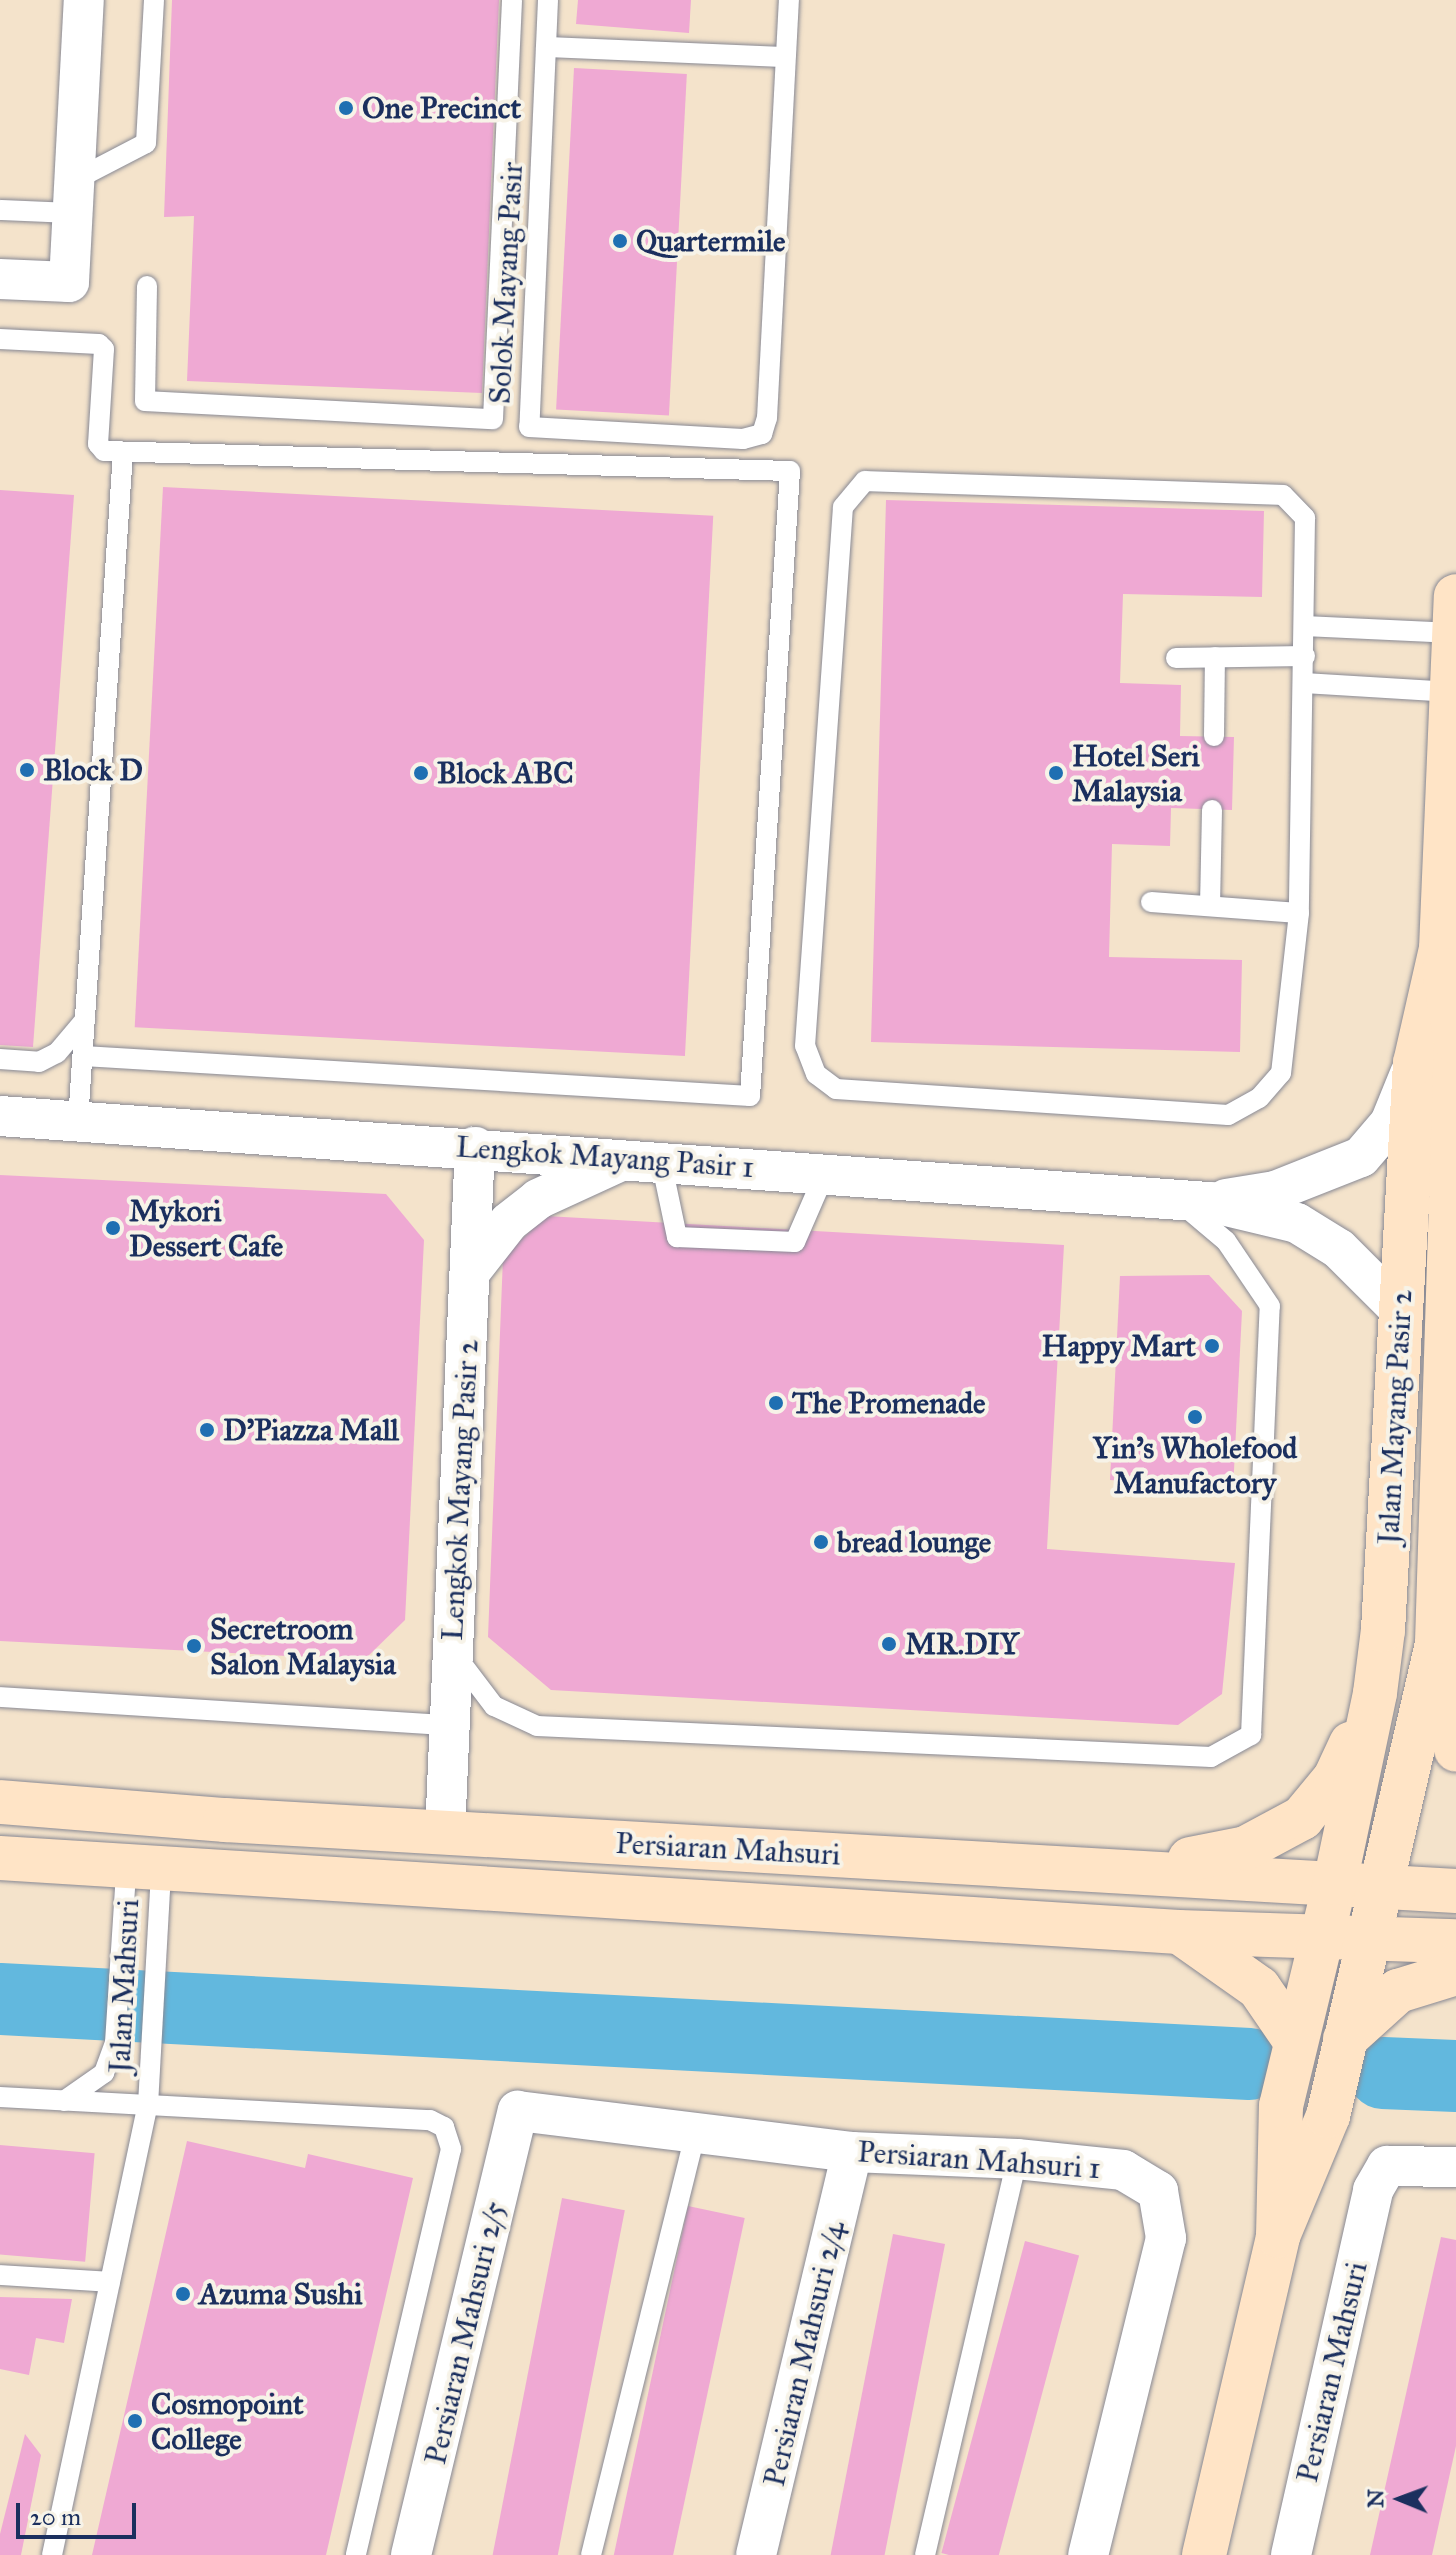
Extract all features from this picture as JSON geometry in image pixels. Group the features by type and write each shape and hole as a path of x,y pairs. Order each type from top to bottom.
{"street":[{"path":"0,279 69,282 84,0"},
{"name":"Jalan Mayang Pasir 2","path":"1321,1937 1375,1693 1415,1063 1442,929 1455,614"},
{"path":"1442,929 1456,865"},
{"name":"Jalan Mayang Pasir 2","path":"1368,1937 1437,1642 1455,1217 1456,1042 1442,929"},
{"name":"Lengkok Mayang Pasir 1","path":"1193,1200 1275,1191 1361,1157 1390,1123 1415,1063"},
{"name":"Lengkok Mayang Pasir 1","path":"0,1116 475,1147 1193,1200 1297,1223 1339,1249 1401,1311"},
{"name":"Lengkok Mayang Pasir 2","path":"445,1833 475,1147"},
{"path":"470,1272 509,1222 538,1199 644,1160"},
{"path":"1437,1642 1456,1750"},
{"path":"1125,1872 1246,1848 1302,1818 1335,1778 1375,1693"},
{"name":"Persiaran Mahsuri","path":"0,1802 445,1833 1456,1891"},
{"name":"Persiaran Mahsuri","path":"0,1858 138,1871 1179,1932 1456,1941"},
{"path":"1179,1932 1259,1988 1296,2042"},
{"path":"1278,2236 1281,2106 1321,1937"},
{"path":"1204,2555 1278,2236 1321,2139 1368,1937"},
{"path":"1345,2039 1398,1991 1456,1973"},
{"name":"Persiaran Mahsuri 1","path":"518,2111 852,2152 1017,2159 1123,2170 1158,2191 1166,2238 1088,2555"},
{"name":"Persiaran Mahsuri 2/5","path":"411,2555 518,2111"},
{"name":"Persiaran Mahsuri 2/4","path":"756,2555 852,2152"},
{"name":"Persiaran Mahsuri","path":"1291,2555 1373,2190 1387,2166 1456,2167"}],"lane":[{"path":"0,210 74,196 146,143 154,0"},
{"path":"147,286 145,401 493,419 512,0"},
{"name":"Solok Mayang Pasir","path":"548,0 529,427 743,439 762,434 767,418 789,0"},
{"path":"546,47 785,57"},
{"path":"0,339 99,344 104,349 98,444 104,451 790,471 750,1096 83,1056"},
{"path":"78,1121 123,452"},
{"path":"865,481 1283,495 1305,518 1305,656 1299,913 1281,1073 1259,1098 1228,1115 836,1089 816,1074 805,1046 843,507 865,481"},
{"path":"1304,626 1455,614"},
{"path":"1176,658 1305,656"},
{"path":"1214,736 1215,657"},
{"path":"1304,683 1454,693"},
{"path":"1210,906 1212,810"},
{"path":"1151,902 1299,913"},
{"path":"0,1059 39,1062 57,1053 85,1020"},
{"path":"644,1160 677,1237 795,1242 825,1173"},
{"path":"453,1653 494,1706 537,1726 1211,1757 1251,1735 1270,1306 1226,1241 1193,1200"},
{"path":"0,1697 450,1725"},
{"path":"64,2101 104,2073 115,2043 121,1960 138,1871"},
{"name":"Jalan Mahsuri","path":"52,2555 148,2105 155,1968 138,1871"},
{"path":"0,2097 430,2120 450,2138 356,2555"},
{"path":"591,2555 696,2132"},
{"path":"925,2555 1017,2159"},
{"path":"0,2275 110,2282"}],"building":[{"name":"One Precinct","path":"172,0 499,0 482,393 187,381 194,216 164,217"},
{"path":"578,0 691,0 689,33 576,24"},
{"name":"Quartermile","path":"574,68 687,74 669,415 556,410"},
{"name":"Block ABC","path":"163,487 713,516 685,1056 135,1027"},
{"name":"Block D","path":"0,490 74,495 33,1047 0,1045"},
{"name":"Hotel Seri Malaysia","path":"886,500 1264,511 1262,597 1123,594 1120,683 1181,685 1180,736 1234,737 1232,810 1171,808 1170,846 1112,844 1109,957 1242,960 1240,1052 871,1042"},
{"name":"D'Piazza Mall","path":"0,1175 386,1194 424,1240 405,1620 364,1660 0,1641"},
{"name":"The Promenade","path":"546,1216 1064,1245 1047,1549 1235,1563 1222,1694 1178,1725 551,1690 488,1637 503,1257"},
{"path":"1209,1275 1242,1311 1233,1490 1110,1480 1120,1276"},
{"path":"187,2141 305,2168 308,2154 413,2178 326,2555 92,2555"},
{"path":"0,2145 95,2153 85,2262 0,2254"},
{"path":"562,2198 625,2210 558,2555 493,2555"},
{"path":"688,2206 745,2218 673,2555 614,2555"},
{"path":"893,2234 945,2244 885,2555 831,2555"},
{"path":"1441,2237 1456,2240 1456,2446 1432,2555 1370,2555"},
{"path":"1025,2241 1079,2255 999,2555 941,2553"},
{"path":"0,2297 72,2299 64,2343 36,2338 29,2375 0,2369"},
{"path":"25,2434 41,2455 21,2555 0,2555 0,2534"}],"waterway":[{"path":"0,1999 1249,2064"},
{"path":"1383,2073 1456,2076"}],"place":[{"name":"One Precinct","path":"346,108"},
{"name":"Quartermile","path":"620,241"},
{"name":"Block D","path":"27,770"},
{"name":"Block ABC","path":"421,773"},
{"name":"Hotel Seri Malaysia","path":"1056,773"},
{"name":"Mykori Dessert Cafe","path":"113,1228"},
{"name":"Happy Mart","path":"1212,1346"},
{"name":"The Promenade","path":"776,1403"},
{"name":"Yin's Wholefood Manufactory","path":"1195,1417"},
{"name":"D'Piazza Mall","path":"207,1430"},
{"name":"bread lounge","path":"821,1542"},
{"name":"MR.DIY","path":"889,1644"},
{"name":"Secretroom Salon Malaysia","path":"194,1646"},
{"name":"Azuma Sushi","path":"183,2294"},
{"name":"Cosmopoint College","path":"135,2421"}]}
